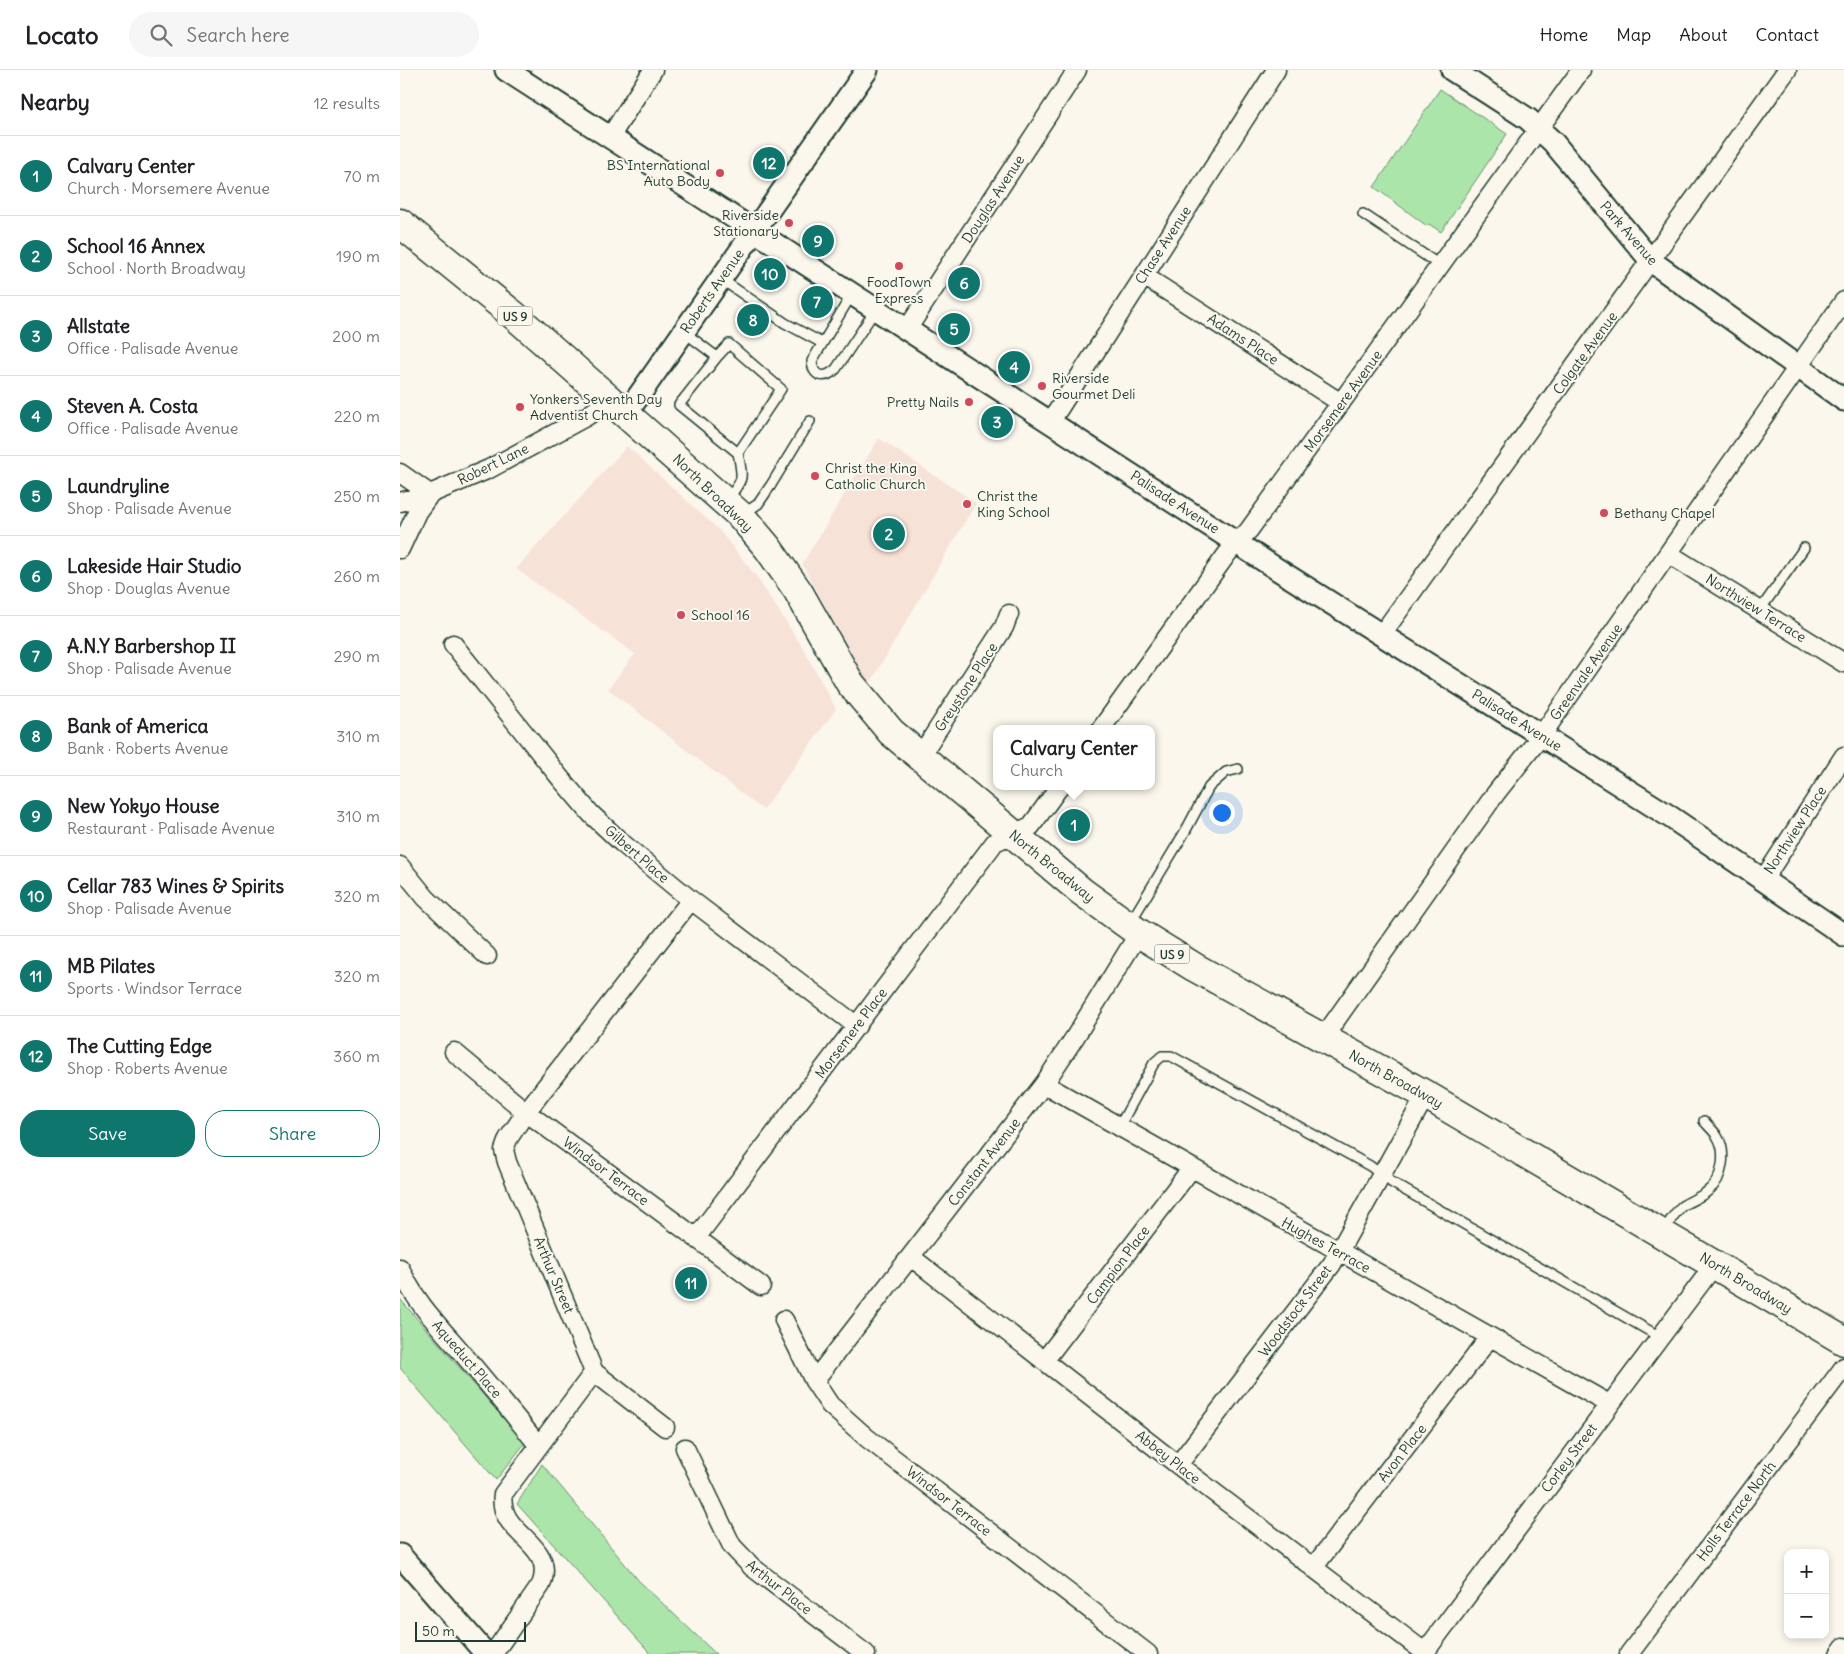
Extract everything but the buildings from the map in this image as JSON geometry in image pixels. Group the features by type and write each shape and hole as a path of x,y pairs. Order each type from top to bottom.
{"main road":[{"name":"North Broadway","path":"400,223 516,317 733,509 768,548 798,591 850,683 891,732 919,758 1081,891 1134,929 1194,967 1426,1095 1844,1341"}],"street":[{"name":"Palisade Avenue","path":"506,70 1238,543 1669,816 1844,935"},
{"path":"610,137 653,70"},
{"name":"Roberts Avenue","path":"618,407 684,332 867,70"},
{"name":"Douglas Avenue","path":"908,328 1077,70"},
{"name":"Chase Avenue","path":"1051,421 1276,70"},
{"name":"Park Avenue","path":"1452,70 1528,119 1553,142 1651,261 1844,400"},
{"name":"Morsemere Avenue","path":"1104,725 1227,554 1249,530 1342,403 1581,70"},
{"name":"Colgate Avenue","path":"1382,634 1787,70"},
{"name":"Adams Place","path":"1144,276 1342,403"},
{"name":"Greenvale Avenue","path":"1323,1038 1496,793 1541,736 1844,301"},
{"name":"Robert Lane","path":"400,502 430,494 489,469 586,416 618,407"},
{"path":"400,473 430,494 417,512 400,549"},
{"path":"400,517 417,512"},
{"name":"Northview Terrace","path":"1669,554 1844,663"},
{"name":"Greystone Place","path":"919,758 1004,627 1009,614"},
{"name":"Gilbert Place","path":"453,644 591,814 622,843 691,900 857,1026"},
{"name":"Northview Place","path":"1763,880 1844,756"},
{"path":"1013,834 1031,826 1057,790"},
{"name":"Morsemere Place","path":"696,1238 994,842 1013,834"},
{"path":"400,866 426,898 487,956"},
{"name":"Arthur Street","path":"594,1372 507,1162 504,1150 508,1139 526,1112 691,900"},
{"name":"Constant Avenue","path":"814,1382 1044,1084 1076,1037 1134,929"},
{"name":"Windsor Terrace","path":"454,1052 526,1112 761,1286"},
{"name":"Hughes Terrace","path":"1044,1084 1191,1169 1609,1404"},
{"name":"Woodstock Street","path":"1178,1465 1332,1264 1426,1095"},
{"name":"Campion Place","path":"1044,1361 1191,1169"},
{"name":"Abbey Place","path":"911,1257 1178,1465 1426,1653"},
{"name":"Corley Street","path":"1426,1653 1609,1404 1715,1264"},
{"name":"Aqueduct Place","path":"400,1268 408,1286 425,1310 511,1410 539,1446"},
{"name":"Windsor Terrace","path":"784,1320 814,1382 830,1405 867,1438 1148,1654"},
{"name":"Avon Place","path":"1313,1568 1490,1338"},
{"name":"Holls Terrace North","path":"1629,1654 1844,1367"},
{"path":"400,1555 482,1652 541,1586 545,1575 544,1564 539,1554 512,1525 501,1504 503,1494 594,1372 665,1427"},
{"name":"Arthur Place","path":"685,1448 732,1546 741,1557 866,1654"},
{"path":"1839,1654 1844,1647"}],"lane":[{"path":"1363,214 1441,266"},
{"path":"721,279 785,323 822,343"},
{"path":"852,294 812,360 813,370 816,374 830,375 836,369 876,308"},
{"path":"684,332 717,357"},
{"path":"738,454 781,388 729,344 679,405 738,454 743,475 733,509 758,504 810,421"},
{"path":"1760,610 1804,548"},
{"path":"1134,929 1209,788 1226,772 1238,769"},
{"path":"1119,1127 1154,1063 1162,1056 1171,1056 1370,1166 1391,1182 1660,1337"},
{"path":"1662,1234 1682,1206 1710,1190 1717,1180 1722,1167 1722,1151 1718,1136 1704,1122"}],"shaded area":[{"path":"879,438 976,503 869,685 802,564"},
{"name":"School 16","path":"627,446 719,530 756,576 806,653 836,709 763,810 608,689 635,654 516,569"}],"green space":[{"path":"1440,89 1507,134 1441,232 1429,224 1427,226 1374,187"},
{"path":"400,1299 525,1443 496,1480 400,1368"},
{"path":"542,1464 639,1581 716,1654 651,1654 517,1504"}],"place":[{"name":"The Cutting Edge","path":"769,163"},
{"name":"BS International Auto Body","path":"720,173"},
{"name":"Riverside Stationary","path":"789,223"},
{"name":"New Yokyo House","path":"818,241"},
{"name":"FoodTown Express","path":"899,266"},
{"name":"Cellar 783 Wines & Spirits","path":"770,274"},
{"name":"Lakeside Hair Studio","path":"964,283"},
{"name":"A.N.Y Barbershop II","path":"817,302"},
{"name":"Bank of America","path":"753,320"},
{"name":"Laundryline","path":"954,329"},
{"name":"Steven A. Costa","path":"1014,367"},
{"name":"Riverside Gourmet Deli","path":"1042,386"},
{"name":"Pretty Nails","path":"969,402"},
{"name":"Yonkers Seventh Day Adventist Church","path":"520,407"},
{"name":"Allstate","path":"997,422"},
{"name":"Christ the King Catholic Church","path":"815,476"},
{"name":"Christ the King School","path":"967,504"},
{"name":"Bethany Chapel","path":"1604,513"},
{"name":"School 16 Annex","path":"889,534"},
{"name":"School 16","path":"681,615"},
{"name":"Calvary Center","path":"1074,825"},
{"name":"MB Pilates","path":"691,1283"}]}
